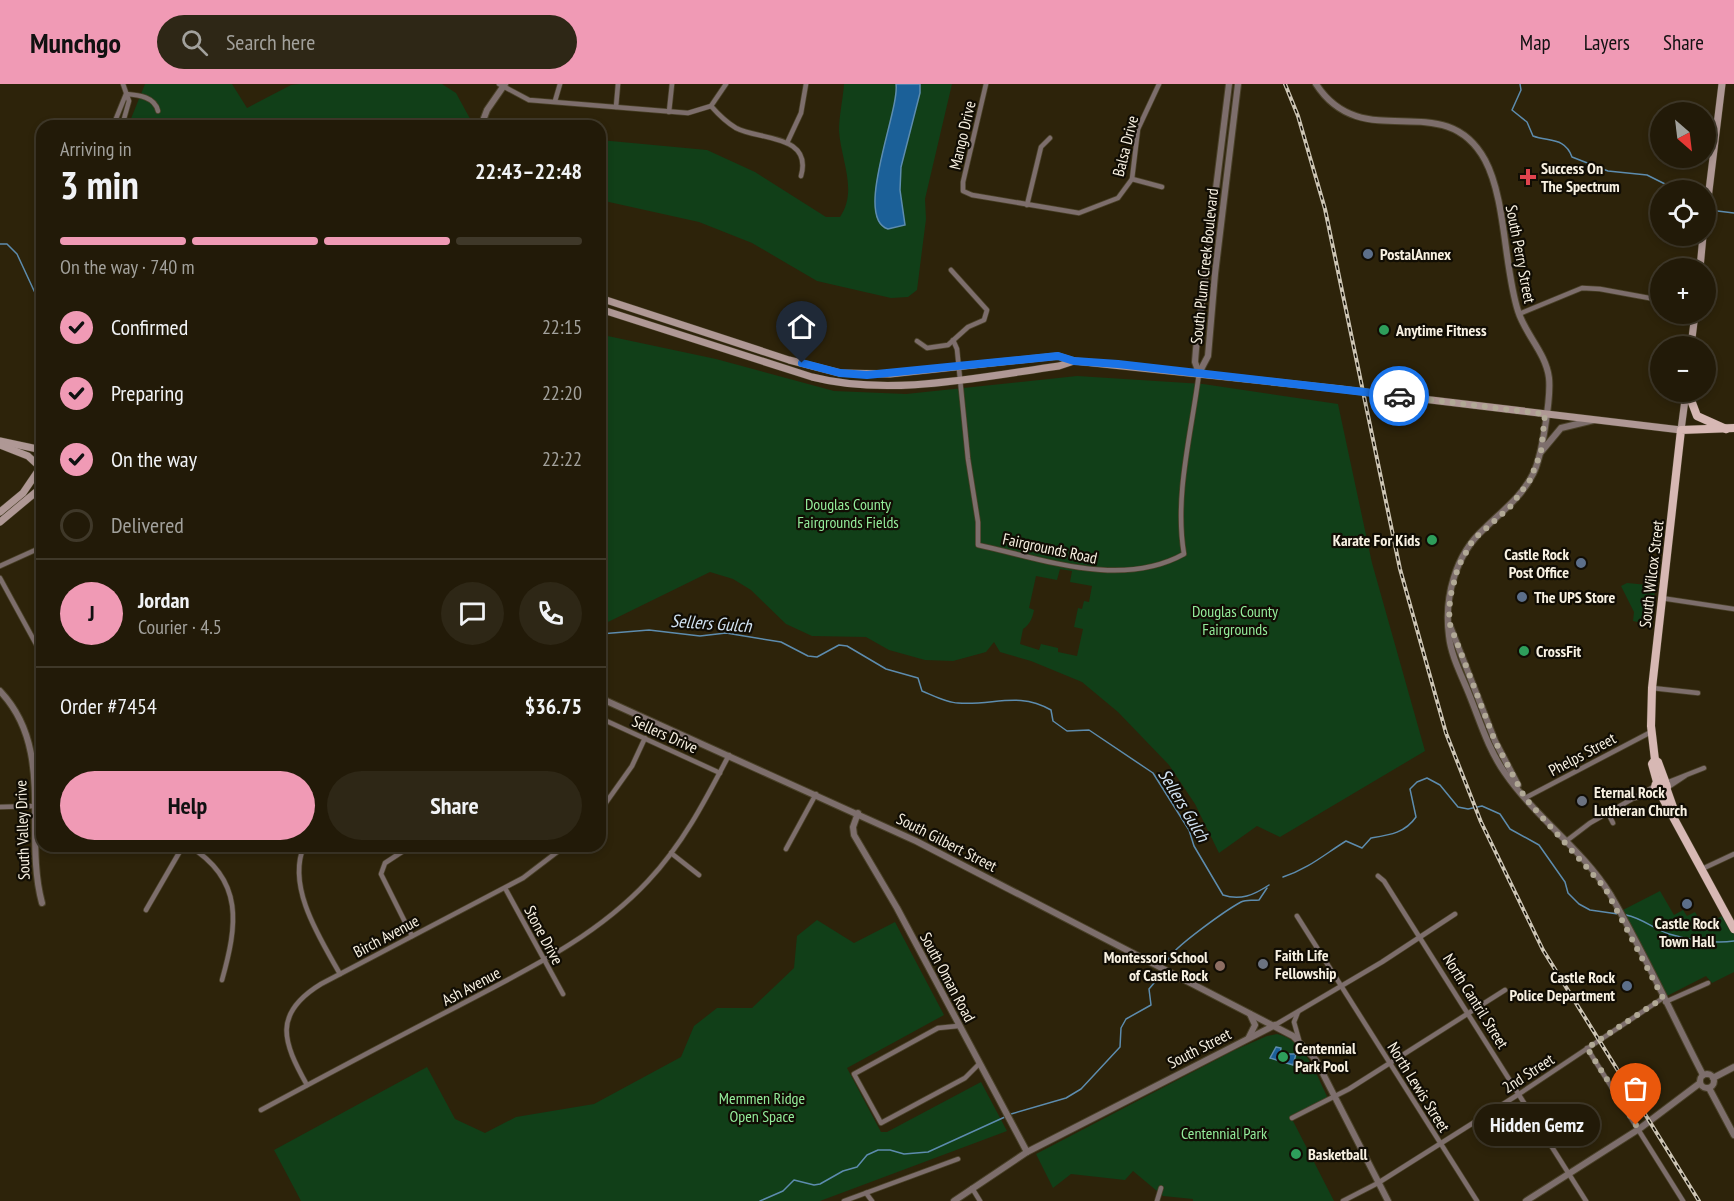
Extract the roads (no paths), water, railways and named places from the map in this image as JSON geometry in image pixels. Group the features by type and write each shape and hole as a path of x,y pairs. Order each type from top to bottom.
{"main road":[{"path":"1710,180 1722,84"},
{"path":"606,300 828,370 867,375 1058,356 1074,361 1340,389 1681,430 1731,429"},
{"path":"606,311 825,381 877,386 1059,366 1074,361"},
{"name":"South Wilcox Street","path":"1662,787 1652,764 1655,760 1651,732 1652,688 1685,402"},
{"path":"1691,402 1697,416 1731,429"},
{"path":"0,443 36,449"},
{"path":"0,443 28,456 36,463"},
{"path":"0,512 23,494 36,474"},
{"path":"0,522 36,492"},
{"path":"1662,787 1668,810 1672,810 1733,928"}],"street":[{"path":"123,84 128,111 124,120"},
{"path":"555,101 560,84"},
{"path":"616,107 618,84"},
{"path":"669,112 672,84"},
{"path":"483,120 503,85 522,98 688,113 711,106 726,84"},
{"path":"787,142 801,113 806,84"},
{"name":"Mango Drive","path":"963,191 963,182 986,84"},
{"name":"Balsa Drive","path":"963,191 972,195 1079,213 1118,198 1132,179 1138,129 1158,84"},
{"name":"South Plum Creek Boulevard","path":"1199,373 1195,362 1196,349 1229,84"},
{"name":"South Plum Creek Boulevard","path":"1199,373 1206,363 1209,346 1215,274 1238,84"},
{"name":"South Perry Street","path":"1316,84 1329,100 1347,114 1379,123 1433,122 1460,134 1478,151 1491,175 1519,314 1547,370 1549,388 1541,452 1533,475 1517,499 1478,534 1465,552 1451,587 1449,622 1495,741 1525,798 1610,895 1703,1075"},
{"path":"126,94 149,99 157,105 158,111"},
{"path":"116,120 126,94"},
{"path":"711,106 737,129 769,135 787,142 801,154 804,166 801,176"},
{"path":"1027,205 1041,147 1050,138"},
{"path":"1132,179 1162,187"},
{"path":"917,341 927,348 948,345 968,327 984,320 987,310 951,270"},
{"path":"1519,314 1582,288 1650,298"},
{"name":"Fairgrounds Road","path":"953,340 959,367 968,459 978,522 978,545 1101,571 1157,565 1184,554 1181,529 1182,495 1199,373"},
{"path":"1541,452 1561,428 1595,420"},
{"path":"0,566 36,550"},
{"path":"0,578 36,644"},
{"path":"1661,598 1734,609"},
{"path":"1652,688 1698,693"},
{"name":"South Valley Drive","path":"0,691 18,716 26,738 35,777 34,857 42,903"},
{"name":"South Gilbert Street","path":"606,701 858,813 1275,1025 1299,1041 1316,1060 1388,1201"},
{"name":"Sellers Drive","path":"606,721 720,773"},
{"name":"Phelps Street","path":"1525,798 1651,732"},
{"path":"606,803 632,766 645,738"},
{"name":"Ash Avenue","path":"261,1110 544,961 603,922 648,881 671,853 697,817 729,755"},
{"path":"1565,842 1635,798 1704,768"},
{"path":"786,849 816,794"},
{"path":"0,807 36,806"},
{"name":"South Oman Road","path":"858,813 853,827 854,835 897,908 1027,1152"},
{"path":"1608,813 1614,823"},
{"path":"146,910 180,852"},
{"path":"196,852 215,867 229,890 233,905 234,936 222,980"},
{"path":"303,852 300,868 303,898 311,920 340,974"},
{"path":"402,852 385,863 381,874 412,936"},
{"name":"Birch Avenue","path":"307,1085 286,1043 288,1021 298,1000 340,974 523,878 557,852"},
{"path":"671,853 699,875"},
{"path":"1702,869 1734,854"},
{"name":"North Cantril Street","path":"1378,876 1387,885 1422,937 1586,1201"},
{"name":"Stone Drive","path":"505,888 563,994"},
{"name":"South Street","path":"954,1201 1027,1152 1275,1025 1422,937 1455,914"},
{"name":"North Lewis Street","path":"1297,916 1477,1201"},
{"name":"2nd Street","path":"1343,1201 1378,1182 1520,1094 1587,1048 1664,1000 1708,983"},
{"path":"1292,1118 1334,1097 1505,990"},
{"path":"1247,1011 1255,1025 1249,1038"},
{"path":"1299,1011 1294,1022 1299,1041"},
{"path":"958,1026 938,1028 854,1074 881,1123 965,1078 979,1064"},
{"path":"1587,1048 1683,1201"},
{"path":"1713,1078 1734,1067"},
{"path":"1526,1201 1639,1129 1700,1083 1703,1075 1710,1075 1713,1078"},
{"path":"1709,1088 1713,1084 1713,1078"},
{"path":"1700,1083 1709,1088 1734,1135"},
{"path":"844,1201 958,1159"},
{"path":"972,1188 980,1201"},
{"path":"1157,1201 1161,1188"},
{"path":"866,1192 872,1201"}],"water":[{"path":"896,84 920,84 920,93 901,167 900,190 905,225 888,229 878,221 875,205 876,185 892,116"},
{"name":"Centennial Park Pool","path":"1276,1047 1281,1048 1280,1054 1296,1054 1293,1065 1270,1058"}],"waterway":[{"path":"1520,84 1521,90 1512,110 1527,122 1533,136 1561,143 1572,157 1608,171 1647,175 1657,180"},
{"path":"1716,211 1734,213"},
{"name":"Sellers Gulch","path":"0,244 7,244 17,254 36,295"},
{"name":"Sellers Gulch","path":"606,634 649,630 700,636 726,633 781,642 808,656 817,657 839,645 847,646 886,669 918,678 922,691 944,700 954,703 1016,700 1039,704 1051,710 1053,721 1067,731 1089,730 1153,773 1189,830 1194,846 1223,895 1247,896 1269,885"},
{"name":"Sellers Gulch","path":"1283,877 1308,866 1346,841 1362,848 1371,838 1391,834 1407,827 1416,817 1410,789 1417,782 1427,778 1440,785 1458,807 1468,809 1482,806 1500,814 1510,829 1539,845 1565,882 1568,893 1579,904 1590,910 1618,914"},
{"path":"1168,960 1189,938 1213,920 1241,902 1259,900 1267,888"},
{"name":"Sellers Gulch","path":"1626,915 1676,936 1710,942 1734,941"},
{"path":"1011,1114 1066,1098 1081,1089 1120,1047 1121,1028 1126,1019 1151,1005 1149,989 1159,977"},
{"path":"760,1201 783,1191 794,1180 814,1185 820,1184 843,1171 857,1167 867,1155 878,1150 890,1150 904,1154 928,1152 1007,1116"}],"railway":[{"path":"1285,84 1298,116 1325,209 1400,569 1446,733 1481,822 1543,950 1699,1201"}],"place":[{"name":"Success On The Spectrum","path":"1528,177"},
{"name":"PostalAnnex","path":"1368,254"},
{"name":"Anytime Fitness","path":"1384,330"},
{"name":"Karate For Kids","path":"1432,540"},
{"name":"Castle Rock Post Office","path":"1581,563"},
{"name":"The UPS Store","path":"1522,597"},
{"name":"CrossFit","path":"1524,651"},
{"name":"Eternal Rock Lutheran Church","path":"1582,801"},
{"name":"Castle Rock Town Hall","path":"1687,904"},
{"name":"Faith Life Fellowship","path":"1263,964"},
{"name":"Montessori School of Castle Rock","path":"1220,966"},
{"name":"Castle Rock Police Department","path":"1627,986"},
{"name":"Centennial Park Pool","path":"1283,1057"},
{"name":"Hidden Gemz","path":"1636,1125"},
{"name":"Basketball","path":"1296,1154"}],"park label":[{"name":"Douglas County Fairgrounds Fields","path":"848,513"},
{"name":"Douglas County Fairgrounds","path":"1235,620"},
{"name":"Memmen Ridge Open Space","path":"762,1107"},
{"name":"Centennial Park","path":"1224,1133"}]}
